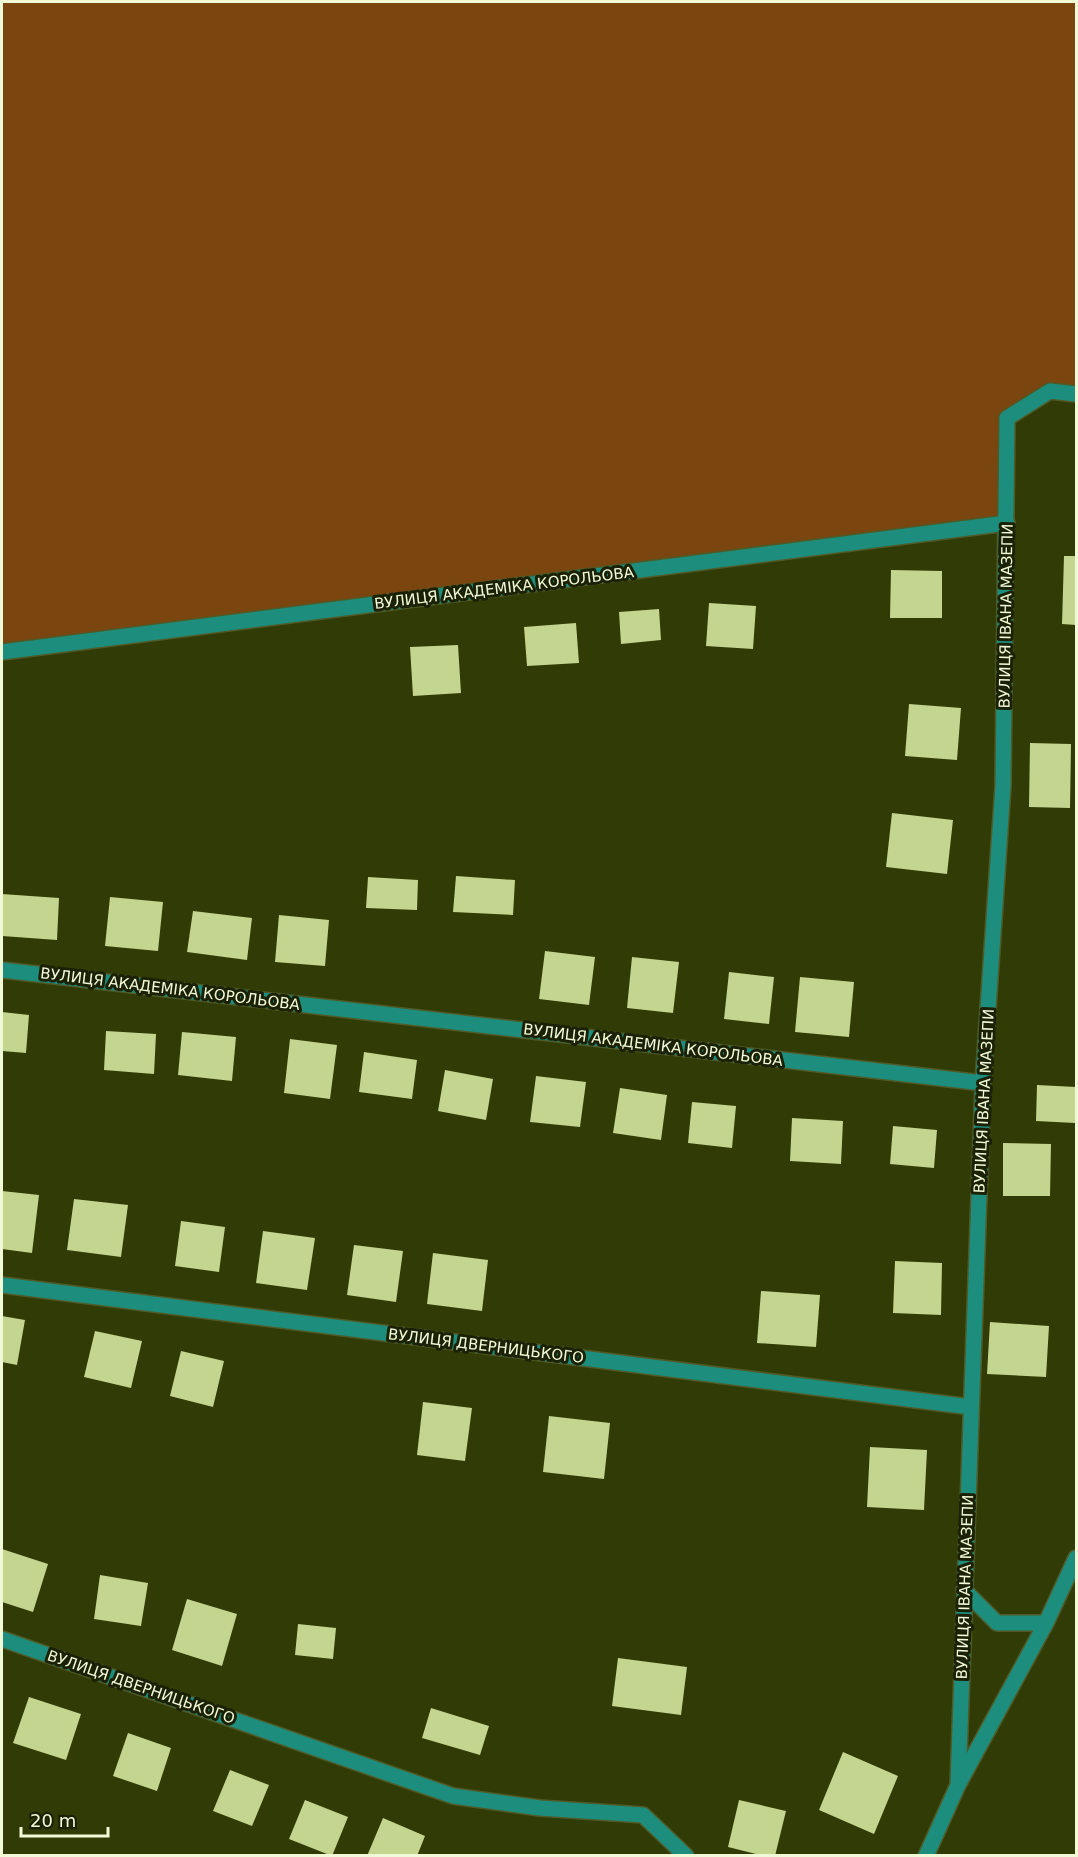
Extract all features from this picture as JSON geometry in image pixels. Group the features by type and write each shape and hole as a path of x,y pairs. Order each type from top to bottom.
{"street":[{"name":"ВУЛИЦЯ ІВАНА МАЗЕПИ","path":"958,1785 983,1083 1003,786 1007,418 1050,391 1077,394"},
{"name":"ВУЛИЦЯ АКАДЕМІКА КОРОЛЬОВА","path":"2,652 1007,523"},
{"name":"ВУЛИЦЯ АКАДЕМІКА КОРОЛЬОВА","path":"2,970 983,1083"},
{"name":"ВУЛИЦЯ ДВЕРНИЦЬКОГО","path":"2,1285 971,1407"},
{"name":"ВУЛИЦЯ ІВАНА МАЗЕПИ","path":"926,1856 958,1785 1046,1623 1077,1558"},
{"path":"964,1590 997,1623 1046,1623"},
{"name":"ВУЛИЦЯ ДВЕРНИЦЬКОГО","path":"2,1639 453,1796 540,1808 643,1815 686,1856"}],"shaded area":[{"path":"2,2 1076,2 1076,394 1050,391 1007,418 1007,523 2,652"}],"building":[{"path":"1064,556 1076,556 1076,625 1062,624"},
{"path":"891,570 942,571 942,618 890,618"},
{"path":"709,603 756,606 753,649 706,646"},
{"path":"659,609 661,640 621,644 619,612"},
{"path":"576,623 579,663 527,666 524,627"},
{"path":"458,645 461,693 413,696 410,647"},
{"path":"909,704 961,708 957,760 905,756"},
{"path":"1030,743 1071,744 1070,808 1029,807"},
{"path":"892,813 953,820 947,874 886,867"},
{"path":"456,876 515,880 513,915 453,912"},
{"path":"368,877 418,880 417,910 366,908"},
{"path":"2,894 59,898 57,940 2,936"},
{"path":"110,897 163,902 158,951 105,946"},
{"path":"193,911 252,918 247,960 187,952"},
{"path":"279,915 329,920 325,966 275,962"},
{"path":"545,951 595,957 589,1005 539,999"},
{"path":"632,957 679,962 673,1013 627,1008"},
{"path":"729,972 774,977 769,1024 724,1019"},
{"path":"800,977 854,982 849,1037 795,1032"},
{"path":"2,1012 29,1015 26,1053 2,1051"},
{"path":"106,1031 156,1034 154,1074 104,1070"},
{"path":"182,1032 236,1037 232,1081 178,1075"},
{"path":"290,1039 337,1045 330,1099 284,1093"},
{"path":"364,1052 417,1060 412,1099 359,1092"},
{"path":"445,1070 493,1079 486,1120 438,1111"},
{"path":"536,1076 586,1082 580,1127 530,1122"},
{"path":"1037,1085 1076,1087 1075,1123 1036,1121"},
{"path":"620,1088 667,1095 661,1140 613,1133"},
{"path":"692,1102 736,1106 732,1148 688,1143"},
{"path":"792,1118 843,1121 841,1164 790,1161"},
{"path":"893,1126 937,1130 934,1168 890,1164"},
{"path":"1003,1143 1051,1144 1050,1196 1003,1196"},
{"path":"2,1191 39,1195 32,1253 2,1249"},
{"path":"74,1199 128,1205 121,1257 67,1250"},
{"path":"181,1221 225,1227 219,1272 175,1266"},
{"path":"263,1231 315,1238 307,1290 256,1283"},
{"path":"354,1245 403,1251 396,1302 347,1295"},
{"path":"433,1253 488,1260 482,1311 427,1304"},
{"path":"895,1261 942,1263 941,1315 893,1313"},
{"path":"761,1291 820,1295 816,1347 757,1343"},
{"path":"2,1316 25,1320 17,1365 2,1362"},
{"path":"990,1322 1049,1326 1046,1377 987,1374"},
{"path":"95,1331 142,1341 131,1388 84,1377"},
{"path":"181,1351 224,1361 213,1407 170,1396"},
{"path":"423,1402 472,1408 465,1461 417,1455"},
{"path":"549,1416 610,1423 604,1479 543,1472"},
{"path":"870,1447 927,1450 924,1510 867,1507"},
{"path":"2,1549 48,1564 33,1612 2,1602"},
{"path":"100,1575 148,1583 141,1626 94,1619"},
{"path":"187,1599 237,1614 222,1666 172,1650"},
{"path":"298,1624 336,1628 333,1659 295,1655"},
{"path":"618,1658 687,1667 681,1715 612,1706"},
{"path":"29,1697 81,1714 66,1760 13,1743"},
{"path":"431,1708 489,1726 480,1755 422,1738"},
{"path":"128,1733 171,1748 157,1791 113,1776"},
{"path":"843,1752 898,1776 874,1834 819,1810"},
{"path":"230,1770 269,1785 252,1826 213,1811"},
{"path":"305,1800 348,1817 332,1856 289,1839"},
{"path":"739,1800 786,1811 775,1856 764,1856 728,1847"},
{"path":"383,1818 425,1836 417,1856 367,1856"}]}
